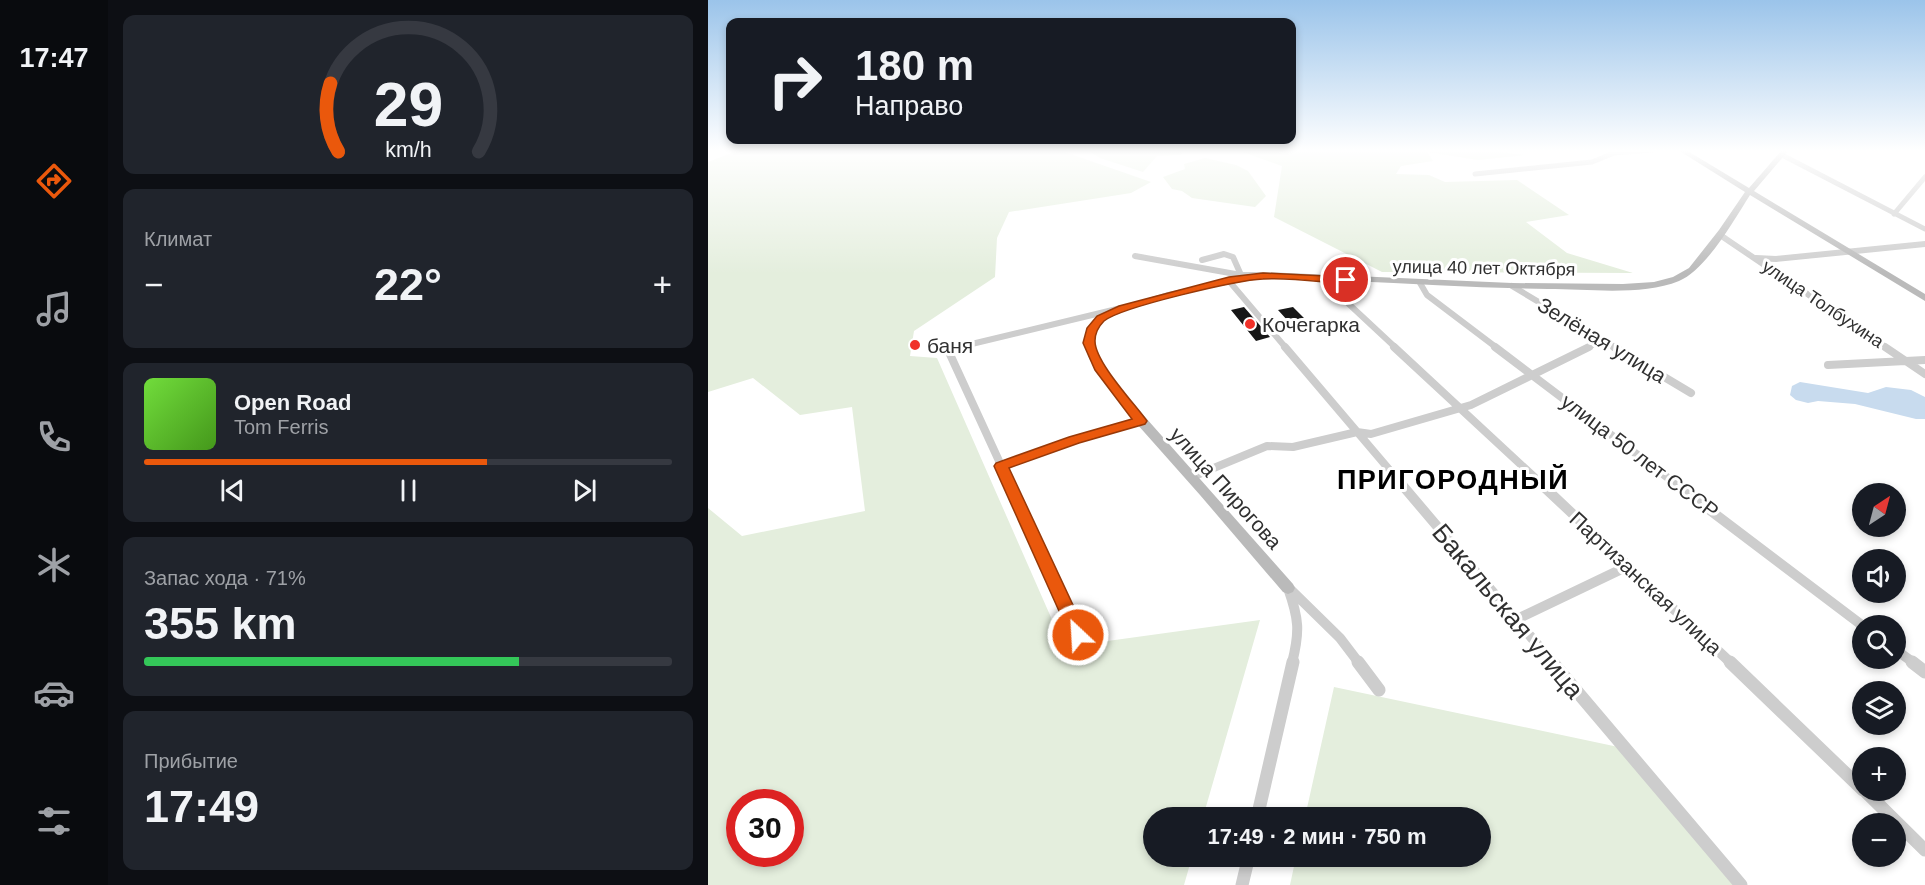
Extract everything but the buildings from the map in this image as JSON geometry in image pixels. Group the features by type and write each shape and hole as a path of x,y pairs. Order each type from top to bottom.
{"street":[{"path":"1853,191 1925,230"},
{"path":"1894,214 1913,191"},
{"name":"улица 40 лет Октября","path":"1001,466 948,350 1229,280 1263,276 1420,284 1623,287 1655,285 1676,279 1692,270 1720,235 1749,192"},
{"path":"1749,192 1925,298"},
{"name":"улица Толбухина","path":"1720,235 1925,374"},
{"path":"1756,258 1776,259 1925,244"},
{"path":"1202,260 1224,254 1233,257 1241,275"},
{"path":"1135,256 1241,275 1263,276"},
{"name":"Бакальская улица","path":"1229,280 1742,885"},
{"name":"Партизанская улица","path":"1323,280 1852,780"},
{"name":"улица 50 лет СССР","path":"1420,284 1427,295 1852,618"},
{"name":"Зелёная улица","path":"1512,286 1691,393"},
{"name":"улица Пирогова","path":"1123,308 1101,318 1092,328 1089,343 1101,370 1141,421 1288,588 1340,638 1379,690"},
{"path":"1192,477 1267,446 1293,447 1357,432 1371,434 1461,409 1603,340"},
{"path":"1828,365 1925,360"},
{"path":"1078,635 1001,466 1074,440 1141,421"},
{"path":"1515,620 1628,566"},
{"path":"1260,807 1299,635 1296,610 1288,588"},
{"path":"1906,658 1925,672"},
{"name":"Партизанская улица","path":"1874,801 1925,850"},
{"path":"1242,885 1246,867"}],"green space":[{"path":"708,191 1134,191 1009,212 997,238 995,277 914,331 910,356 937,358 1064,647 1260,620 1206,807 1143,807 1143,867 1189,867 1184,885 708,885 708,508 742,536 865,511 852,407 800,415 753,378 708,392"},
{"path":"1182,191 1263,191 1266,196 1255,207 1192,198"},
{"path":"1278,191 1534,191 1569,215 1526,222 1567,253 1633,273 1382,272 1274,217"},
{"path":"1334,687 1623,748 1734,885 1290,885 1294,867 1491,867 1491,807 1307,807"}],"water":[{"path":"1800,382 1868,393 1886,387 1911,390 1925,397 1925,419 1916,419 1855,404 1818,401 1808,403 1796,400 1790,395 1792,386"}],"place":[{"name":"Кочегарка","path":"1250,324"},
{"name":"баня","path":"915,345"}],"district":[{"name":"ПРИГОРОДНЫЙ","path":"1453,480"}],"route":[{"path":"1078,635 1001,466 1074,440 1141,421 1101,370 1089,343 1092,328 1101,318 1123,308 1229,280 1263,276 1346,280"}]}
